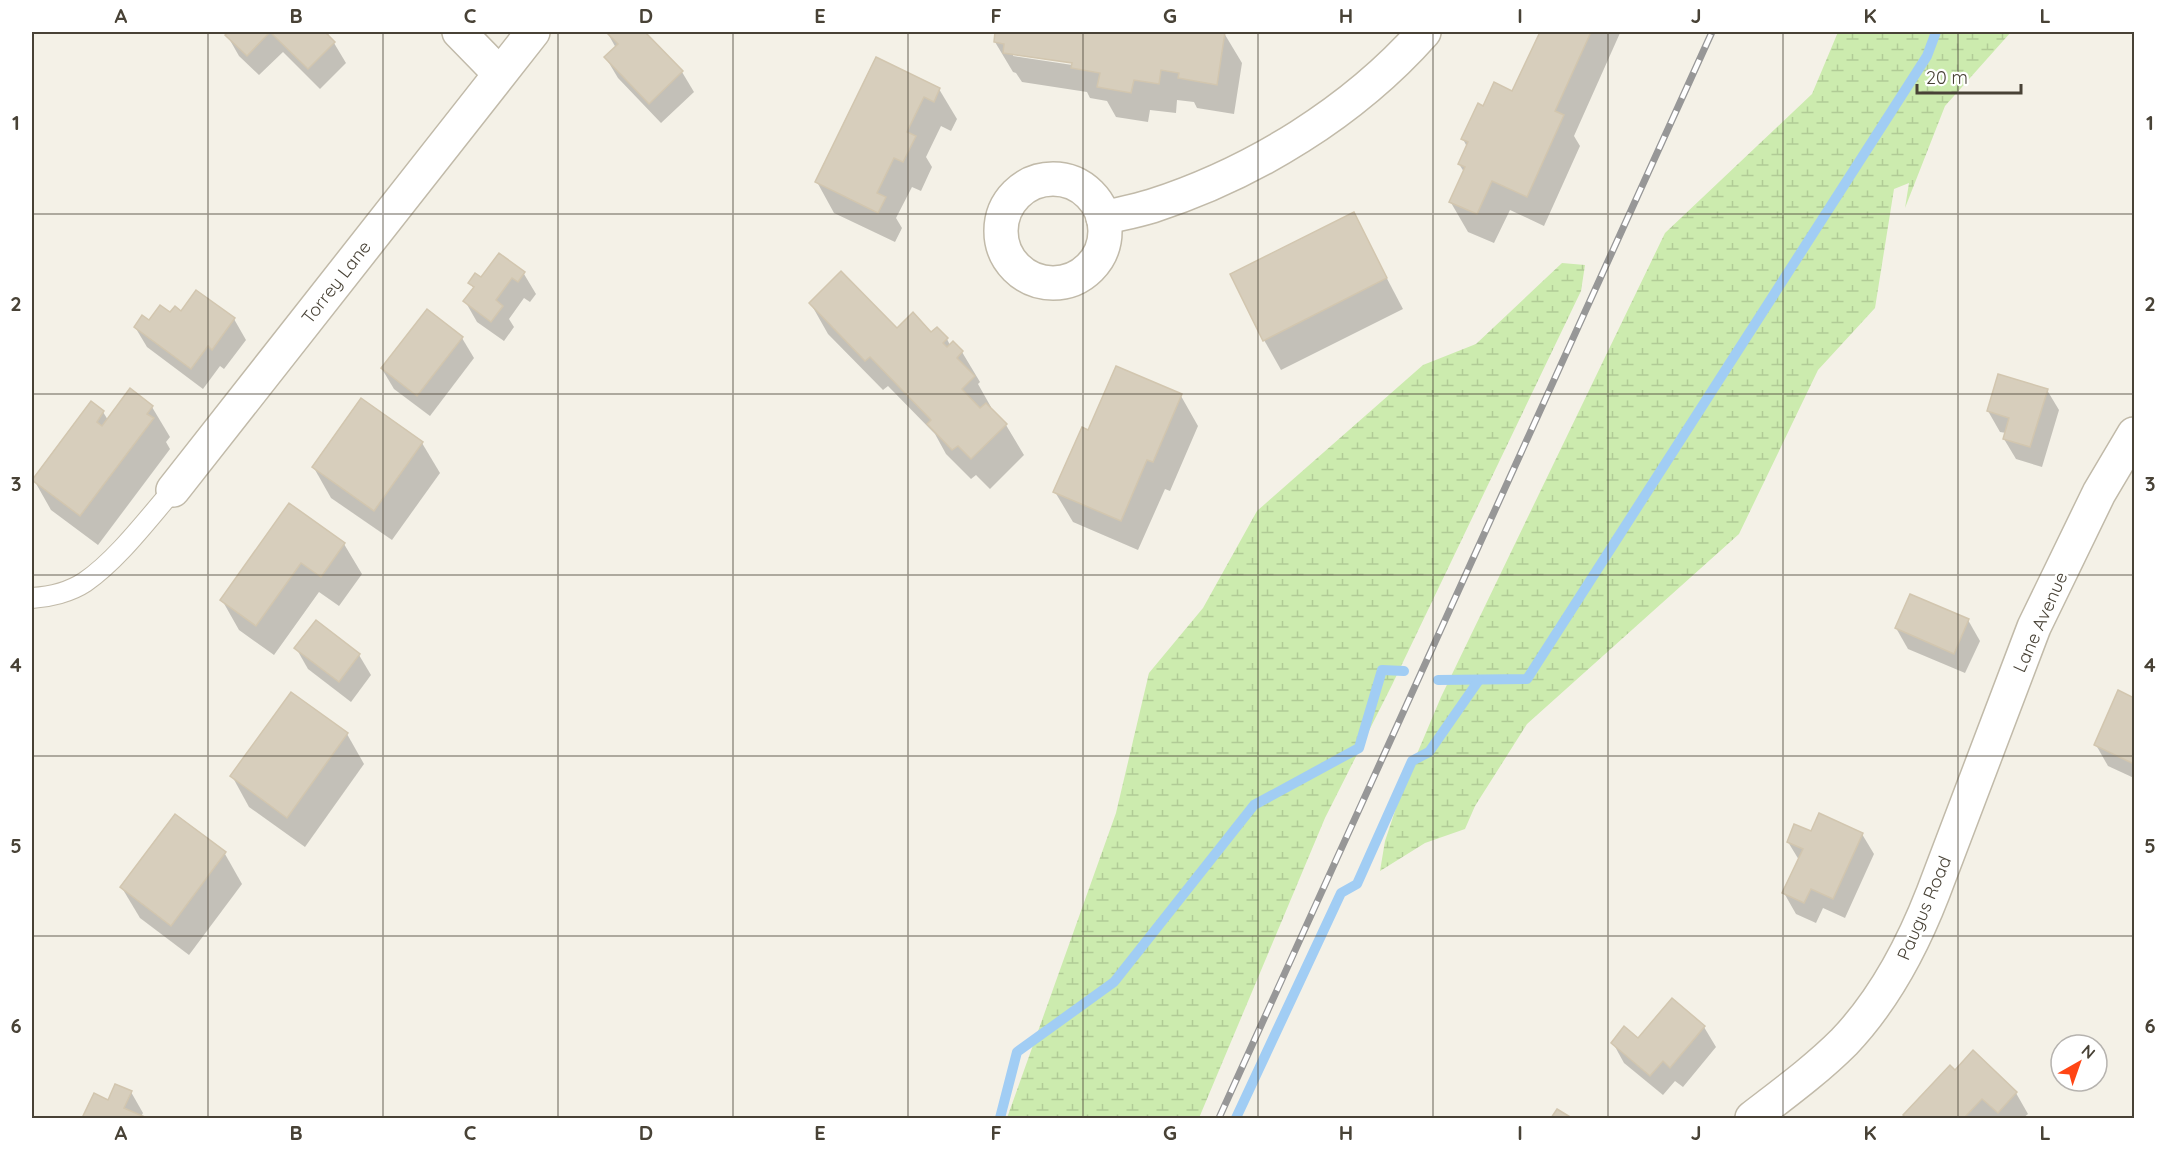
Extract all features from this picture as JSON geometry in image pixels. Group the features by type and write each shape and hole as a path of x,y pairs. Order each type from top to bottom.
{"street":[{"path":"459,32 499,73"},
{"name":"Torrey Lane","path":"173,490 533,32"},
{"path":"1103,218 1151,207 1199,189 1250,165 1291,142 1335,112 1379,77 1424,32"},
{"name":"Lane Avenue","path":"1961,817 2034,627 2099,493 2134,434"},
{"name":"Paugus Road","path":"1752,1119 1819,1065 1843,1042 1884,992 1919,929 1961,817"}],"lane":[{"path":"32,598 48,597 84,583 126,544 173,490"}],"green space":[{"path":"1838,32 2011,32 1945,106 1905,208 1909,183 1894,189 1875,308 1818,370 1739,534 1527,724 1475,806 1465,829 1425,843 1380,871 1385,841 1403,787 1441,697 1665,233 1812,94"},
{"path":"1562,263 1585,265 1581,291 1392,685 1325,818 1199,1118 1007,1118 1116,813 1149,673 1203,608 1257,511 1423,365 1476,344"}],"building":[{"path":"229,32 270,32 247,56 225,35"},
{"path":"270,32 325,32 335,42 308,69"},
{"path":"606,32 645,32 683,71 649,104 604,57 618,44"},
{"path":"995,32 1225,32 1217,85 1178,78 1179,73 1161,70 1159,84 1134,80 1131,93 1097,87 1100,73 1071,68 1072,63 1003,53 1004,44 994,42"},
{"path":"1540,32 1591,32 1555,111 1564,115 1527,197 1492,181 1477,214 1449,202 1465,167 1458,164 1468,142 1461,139 1478,103 1483,106 1494,82 1512,91"},
{"path":"876,57 940,88 934,102 924,97 907,132 916,136 903,162 894,158 877,193 886,197 878,213 815,182"},
{"path":"1354,212 1387,278 1263,341 1230,274"},
{"path":"499,253 525,272 518,282 512,278 496,300 503,306 491,322 463,301 474,287 468,283 475,273 481,277"},
{"path":"841,271 897,328 913,312 931,332 937,327 948,338 943,343 947,347 953,341 963,351 957,358 975,376 962,389 980,408 986,403 1007,424 971,459 958,446 952,450 927,424 931,420 870,357 865,361 809,303"},
{"path":"196,290 235,318 212,350 208,346 191,369 134,327 142,315 149,320 160,305 170,312 175,306 181,311"},
{"path":"427,309 463,337 417,396 381,368"},
{"path":"1116,366 1182,394 1153,462 1147,460 1121,521 1053,492 1082,427 1088,430"},
{"path":"1998,374 2048,389 2030,447 2003,439 2009,418 1987,411"},
{"path":"130,388 153,406 147,414 154,418 80,516 32,480 91,401 104,411 97,422 102,426"},
{"path":"361,398 423,442 374,511 312,467"},
{"path":"289,503 345,543 321,577 301,563 256,626 220,600"},
{"path":"1910,594 1969,619 1954,654 1895,628"},
{"path":"316,620 360,654 339,682 294,648"},
{"path":"2118,690 2134,698 2134,764 2094,745"},
{"path":"291,692 348,733 287,818 230,776"},
{"path":"1819,813 1863,833 1833,899 1811,889 1804,903 1782,893 1803,849 1787,842 1794,824 1811,831"},
{"path":"175,814 226,852 171,926 120,887"},
{"path":"1672,998 1705,1026 1670,1068 1663,1061 1650,1076 1611,1043 1624,1026 1638,1038"},
{"path":"1973,1050 2017,1092 1998,1113 1982,1099 1964,1118 1906,1118 1903,1115 1950,1065 1955,1070"},
{"path":"115,1084 132,1091 124,1108 147,1118 82,1118 94,1093 108,1100"},
{"path":"1557,1109 1572,1118 1551,1118"}],"waterway":[{"path":"1438,680 1527,679 1927,56 1936,32"},
{"path":"1000,1118 1017,1052 1114,982 1254,805 1359,748 1382,670 1404,671"},
{"path":"1236,1118 1341,893 1357,884 1412,761 1429,752 1479,680"}],"railway":[{"path":"1219,1118 1712,32"}]}
